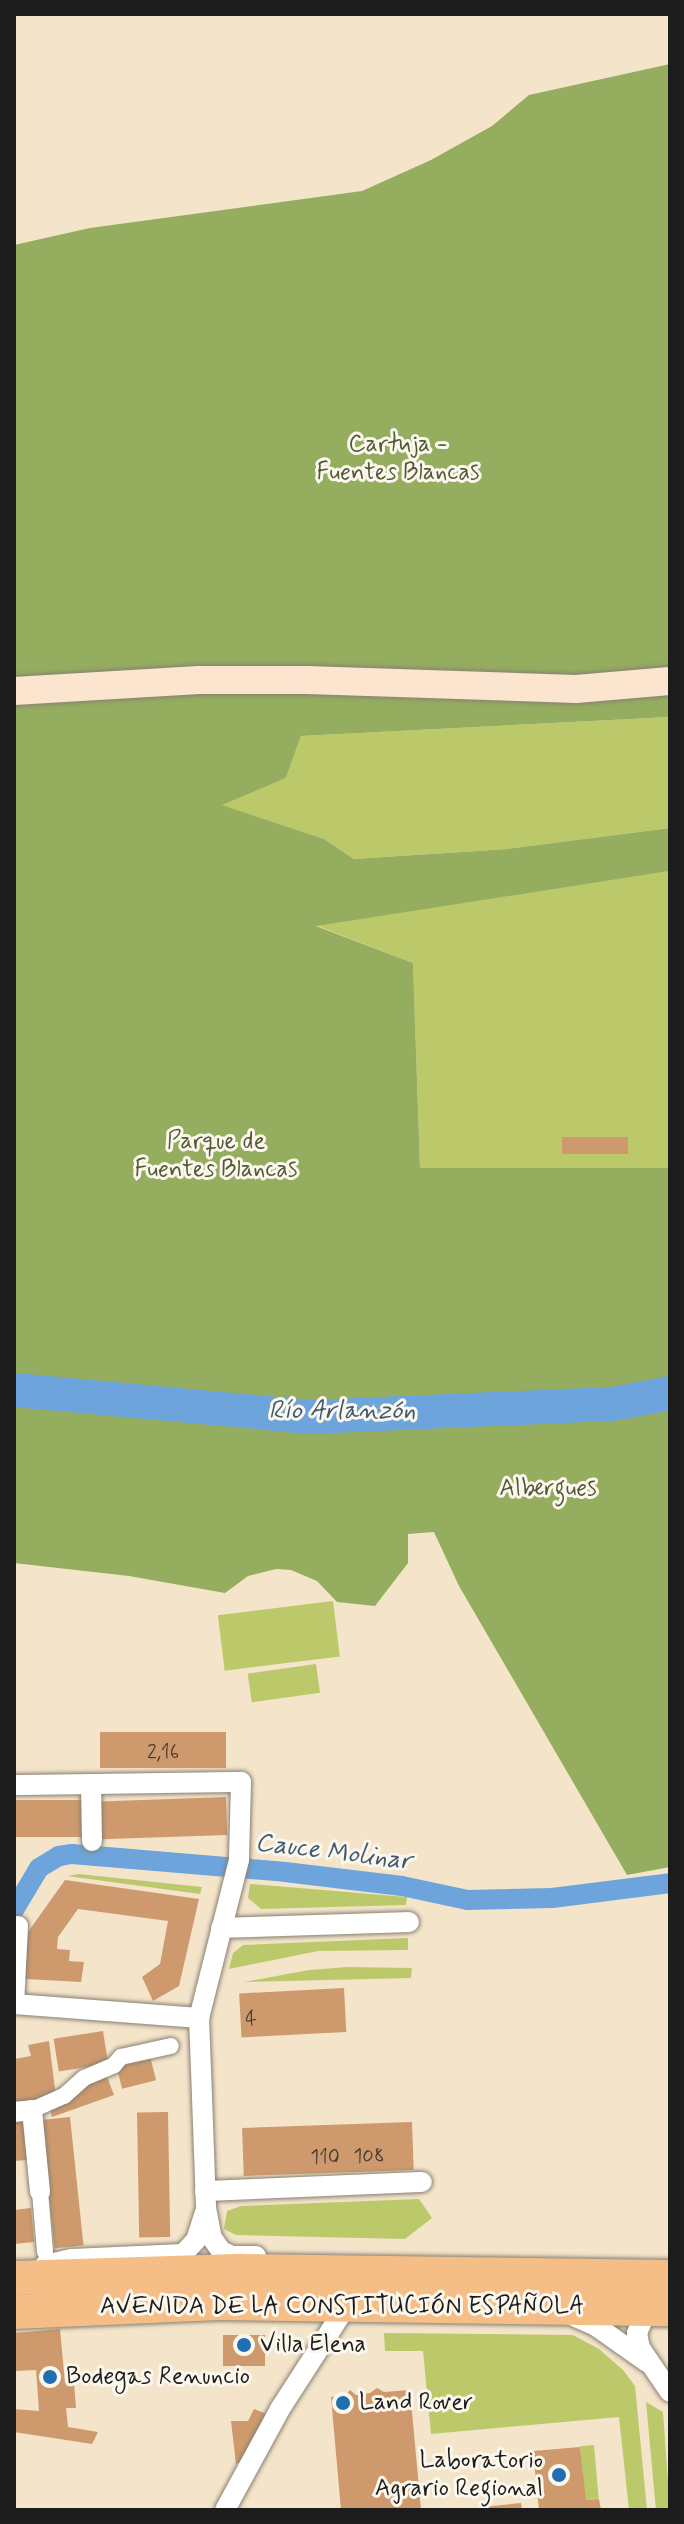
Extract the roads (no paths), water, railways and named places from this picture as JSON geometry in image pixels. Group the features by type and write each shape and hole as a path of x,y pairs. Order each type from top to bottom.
{"highway":[{"name":"AVENIDA DE LA CONSTITUCIÓN ESPAÑOLA","path":"18,2278 180,2271 670,2277"},
{"name":"AVENIDA DE LA CONSTITUCIÓN ESPAÑOLA","path":"14,2312 205,2303 666,2308"}],"main road":[{"path":"14,691 199,680 307,680 576,689 670,681"}],"street":[{"path":"14,1785 241,1782 236,1870 199,2018 206,2200 212,2238 221,2251 232,2256 431,2259 449,2274"},
{"path":"91,1784 92,1841"},
{"path":"221,1928 409,1922"},
{"path":"18,1926 14,2004 199,2018"},
{"path":"45,2252 40,2192 23,2111 64,2096 84,2078 114,2065 121,2057 171,2046"},
{"path":"206,2200 422,2182"},
{"name":"AVENIDA DE LA CONSTITUCIÓN ESPAÑOLA","path":"18,2278 46,2264 72,2259 183,2254 196,2240 206,2200"},
{"path":"612,2276 666,2308"},
{"path":"225,2510 280,2409 347,2305"},
{"path":"551,2307 596,2326 651,2365"},
{"path":"666,2308 640,2321 637,2333 640,2348 670,2392"}],"waterway":[{"name":"Río Arlanzón","path":"14,1390 311,1417 613,1404 670,1393"},
{"name":"Cauce Molinar","path":"14,1910 39,1868 59,1856 72,1854 285,1872 402,1886 468,1900 552,1898 670,1883"}],"place":[{"name":"Villa Elena","path":"244,2345"},
{"name":"Bodegas Renuncio","path":"50,2377"},
{"name":"Land Rover","path":"343,2403"},
{"name":"Laboratorio Agrario Regional","path":"559,2475"}],"park label":[{"name":"Cartuja - Fuentes Blancas","path":"398,459"},
{"name":"Parque de Fuentes Blancas","path":"216,1156"},
{"name":"Albergues","path":"548,1489"}]}
